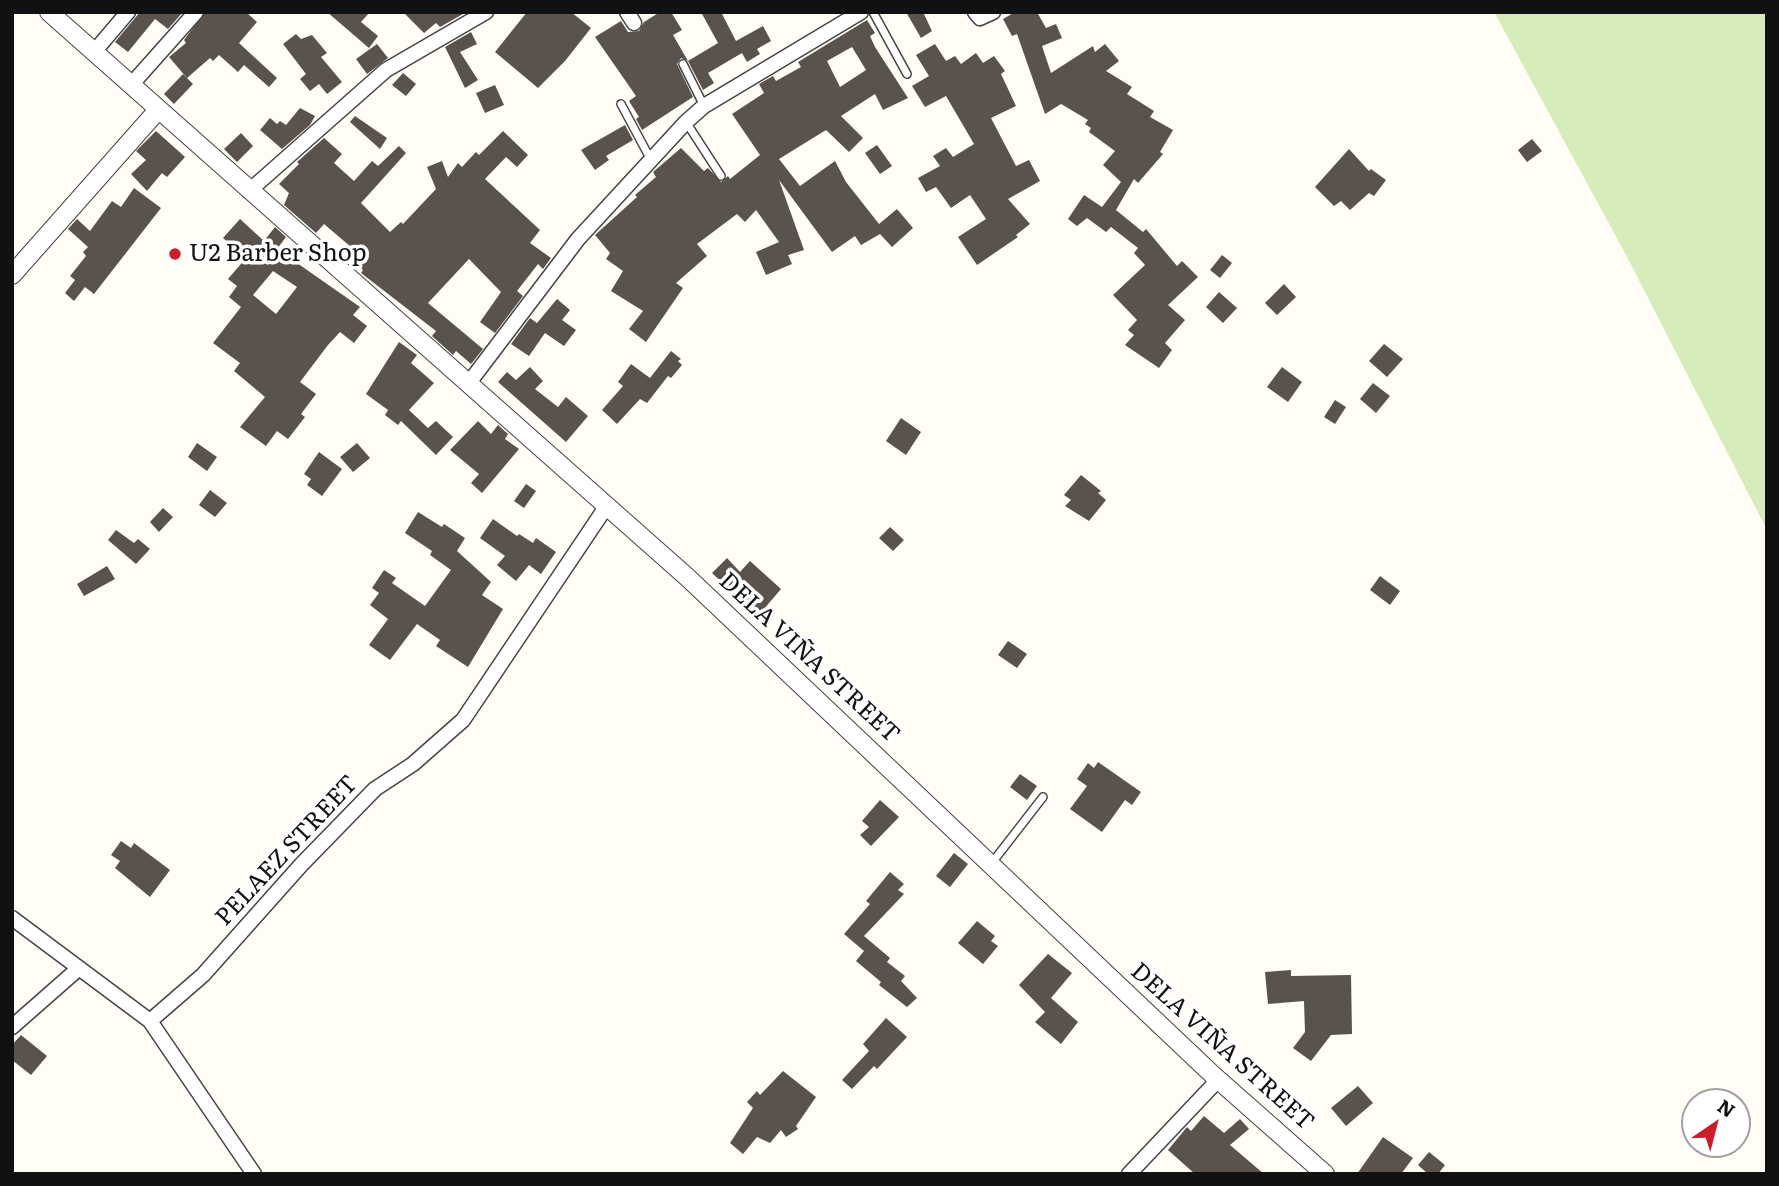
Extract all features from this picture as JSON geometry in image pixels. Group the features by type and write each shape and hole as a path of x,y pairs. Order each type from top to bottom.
{"street":[{"path":"94,52 128,12"},
{"path":"131,85 197,12"},
{"path":"248,191 386,70 486,12"},
{"path":"468,384 578,239 686,122 704,106 861,12"},
{"path":"975,12 980,18 993,12"},
{"name":"DELA VIÑA STREET","path":"61,16 94,52 248,191 687,576 1218,1080 1325,1174"},
{"path":"12,275 158,110"},
{"name":"PELAEZ STREET","path":"150,1021 204,975 301,865 375,789 413,764 463,720 606,507"},
{"path":"12,918 150,1021 254,1174"},
{"path":"12,1027 78,969"},
{"path":"1129,1174 1218,1080"}],"lane":[{"path":"873,12 906,74"},
{"path":"683,64 704,106"},
{"path":"621,104 651,160"},
{"path":"686,122 721,176"},
{"path":"990,864 1043,797"}],"green space":[{"path":"1494,12 1767,12 1767,530 1625,253"}],"building":[{"path":"140,12 183,12 168,29 155,19 128,52 115,42"},
{"path":"205,12 246,12 257,22 239,43 277,78 269,87 244,65 238,72 219,55 213,61 210,58 187,78 169,57 186,43 184,40"},
{"path":"327,12 370,12 361,22 378,36 369,48"},
{"path":"403,12 463,14 440,27 436,23 424,33"},
{"path":"527,12 571,12 591,28 565,61 538,88 495,52"},
{"path":"660,12 671,12 682,30 673,35 688,61 681,58 677,64 693,97 642,130 636,119 639,117 629,101 636,96 595,37 621,21 628,32 639,31 644,22"},
{"path":"701,12 721,12 736,41 763,26 771,41 757,49 760,54 747,62 742,53 708,73 714,83 703,90 688,61 718,43"},
{"path":"906,12 923,12 932,31 921,38"},
{"path":"1015,12 1037,12 1046,28 1056,24 1062,38 1042,46 1051,73 1093,46 1095,52 1105,44 1119,61 1106,71 1132,87 1127,94 1154,111 1150,117 1173,130 1160,152 1163,154 1138,183 1134,179 1116,210 1143,232 1146,229 1177,266 1182,261 1198,277 1168,305 1185,320 1165,343 1172,350 1159,368 1125,345 1134,335 1128,330 1137,320 1113,295 1145,265 1134,253 1138,248 1111,227 1106,232 1087,218 1077,226 1068,219 1084,195 1102,207 1121,182 1103,165 1115,151 1089,132 1091,128 1085,124 1088,120 1061,104 1045,114 1017,34 1012,36 1003,19"},
{"path":"867,20 875,33 870,36 875,47 908,98 883,110 875,94 841,116 863,138 849,152 826,130 779,159 800,186 835,161 846,182 879,224 897,209 913,228 892,247 880,234 861,245 855,236 832,252 779,180 804,250 788,255 792,264 766,275 756,252 779,242 756,210 745,222 737,214 697,244 707,256 676,283 683,288 646,342 629,329 643,311 611,291 623,271 606,259 610,253 595,235 637,197 635,195 656,177 653,172 681,148 704,171 708,168 721,182 728,176 730,179 760,155 732,114 764,93 759,84 773,76 776,81 801,67 798,62","holes":["852,47 866,70 840,87 827,61"]},
{"path":"471,32 477,44 460,52 478,80 465,88 445,47"},
{"path":"296,34 301,39 312,35 327,53 321,57 342,82 327,94 319,84 310,91 300,79 306,74 283,44"},
{"path":"377,44 388,58 367,74 356,59"},
{"path":"935,44 946,61 955,56 961,64 976,53 983,63 994,56 1005,71 1001,74 1016,106 991,118 1016,166 1029,160 1040,181 1008,199 1030,224 1016,235 1018,237 977,265 958,237 986,219 970,195 951,208 936,187 926,192 918,178 940,166 933,156 946,148 953,157 974,144 946,96 925,107 912,86 929,76 916,55"},
{"path":"403,73 416,84 406,96 392,85"},
{"path":"183,74 193,84 174,104 164,94"},
{"path":"495,85 504,105 485,113 476,93"},
{"path":"300,108 315,116 310,125 282,149 260,130 270,118 277,124 280,121 286,125"},
{"path":"355,116 387,138 380,149 350,122"},
{"path":"625,125 633,140 606,156 609,160 595,170 581,150"},
{"path":"156,131 185,157 167,177 162,173 147,191 131,174 146,160 136,151"},
{"path":"503,131 528,155 517,167 506,157 485,179 540,230 530,243 551,258 543,269 538,264 517,291 523,296 495,333 480,322 501,292 469,259 428,303 483,349 471,364 456,351 453,355 432,336 436,331 361,273 363,270 345,253 351,247 324,224 316,233 284,205 289,193 279,184 299,164 297,162 324,138 342,154 334,163 354,181 372,161 378,166 399,146 406,153 361,203 390,232 401,222 403,224 436,189 427,167 442,161 448,177 458,163 462,167 476,152 479,155"},
{"path":"241,133 253,146 237,162 224,149"},
{"path":"1532,139 1542,151 1527,162 1518,150"},
{"path":"877,145 892,166 880,174 865,153"},
{"path":"1349,149 1369,171 1371,169 1386,180 1374,196 1369,193 1350,210 1341,201 1334,206 1315,187"},
{"path":"134,188 161,208 94,294 85,287 74,301 65,293 75,280 70,276 86,256 83,252 88,247 68,229 77,219 90,231 112,201 121,207"},
{"path":"240,219 264,241 275,227 286,237 277,249 360,307 353,315 367,326 354,343 340,332 328,345 300,382 316,394 301,414 305,417 288,439 277,431 266,446 240,427 265,397 234,371 240,363 213,343 241,307 229,297 237,286 228,279 246,258 223,238","holes":["273,271 297,287 276,314 253,295"]},
{"path":"1222,255 1232,263 1220,278 1210,270"},
{"path":"1284,284 1296,297 1277,315 1265,303"},
{"path":"1219,292 1237,308 1223,323 1206,307"},
{"path":"557,299 570,310 562,320 576,330 564,346 545,333 529,356 511,344 530,318 537,323"},
{"path":"399,342 417,355 411,363 434,383 409,410 428,428 436,421 453,437 436,455 401,421 398,425 385,415 388,410 366,394"},
{"path":"1384,344 1403,359 1387,377 1369,361"},
{"path":"671,351 681,359 678,361 682,365 671,378 668,376 647,403 640,399 617,424 602,410 623,386 618,382 631,364 650,378"},
{"path":"530,367 543,381 535,389 558,407 566,397 588,416 566,442 498,382 507,372 516,380"},
{"path":"1282,367 1302,382 1288,402 1267,387"},
{"path":"1373,383 1390,396 1376,413 1360,399"},
{"path":"1335,400 1346,407 1335,424 1324,417"},
{"path":"901,418 921,432 906,455 886,441"},
{"path":"478,421 491,434 498,425 508,434 505,439 519,449 482,493 471,483 479,474 450,450"},
{"path":"197,443 217,457 207,471 188,457"},
{"path":"357,443 370,458 353,472 340,457"},
{"path":"319,452 342,469 322,496 307,485 311,479 304,474"},
{"path":"1081,475 1101,491 1098,493 1106,500 1089,521 1065,506 1071,500 1064,495"},
{"path":"526,484 536,491 524,508 514,501"},
{"path":"210,490 227,503 215,517 199,505"},
{"path":"163,508 173,517 159,532 150,522"},
{"path":"418,512 465,538 457,551 491,582 482,595 503,609 468,667 436,646 440,640 417,624 390,660 369,645 388,619 370,605 379,593 372,588 384,570 396,578 392,583 425,606 451,570 430,555 432,551 405,533"},
{"path":"493,519 517,536 519,534 533,543 536,538 556,552 541,574 529,565 516,581 497,565 505,556 480,538"},
{"path":"890,527 904,540 893,551 879,538"},
{"path":"116,530 134,543 138,539 150,549 136,564 108,540"},
{"path":"727,558 740,572 750,561 781,589 758,616 712,573"},
{"path":"107,566 115,579 84,596 77,584"},
{"path":"1380,576 1400,591 1390,605 1370,590"},
{"path":"1008,641 1027,654 1017,668 998,655"},
{"path":"1098,762 1141,792 1132,805 1125,800 1102,832 1070,809 1087,786 1077,779 1088,763 1094,768"},
{"path":"1020,774 1037,786 1027,800 1010,787"},
{"path":"880,800 899,817 871,846 860,835 869,827 862,821"},
{"path":"121,841 131,848 134,843 170,870 150,897 115,868 120,861 111,855"},
{"path":"954,853 968,864 950,887 936,876"},
{"path":"890,872 904,884 898,890 904,894 864,936 890,958 887,962 905,976 901,981 917,998 907,1007 879,985 881,982 856,961 864,951 844,934 870,904 866,901"},
{"path":"977,921 995,936 991,941 998,946 983,964 958,943"},
{"path":"1048,954 1072,973 1051,998 1078,1022 1061,1044 1035,1022 1045,1012 1019,985"},
{"path":"1291,970 1291,976 1351,975 1352,1034 1331,1035 1311,1061 1293,1048 1305,1032 1304,1001 1268,1004 1265,972"},
{"path":"886,1018 907,1037 877,1069 874,1066 852,1089 842,1080 869,1051 863,1044"},
{"path":"21,1035 47,1056 31,1075 12,1060 12,1045"},
{"path":"783,1071 816,1097 796,1126 798,1129 786,1137 781,1130 770,1143 757,1137 743,1154 730,1143 753,1108 747,1102 757,1091 760,1095"},
{"path":"1358,1086 1373,1103 1346,1126 1331,1108"},
{"path":"1204,1116 1224,1133 1240,1119 1249,1129 1230,1145 1264,1174 1195,1174 1168,1150 1187,1127 1191,1131"},
{"path":"1383,1137 1413,1158 1401,1174 1357,1174"},
{"path":"1429,1152 1445,1165 1438,1174 1428,1174 1418,1165"}],"place":[{"name":"U2 Barber Shop","path":"175,254"}]}
